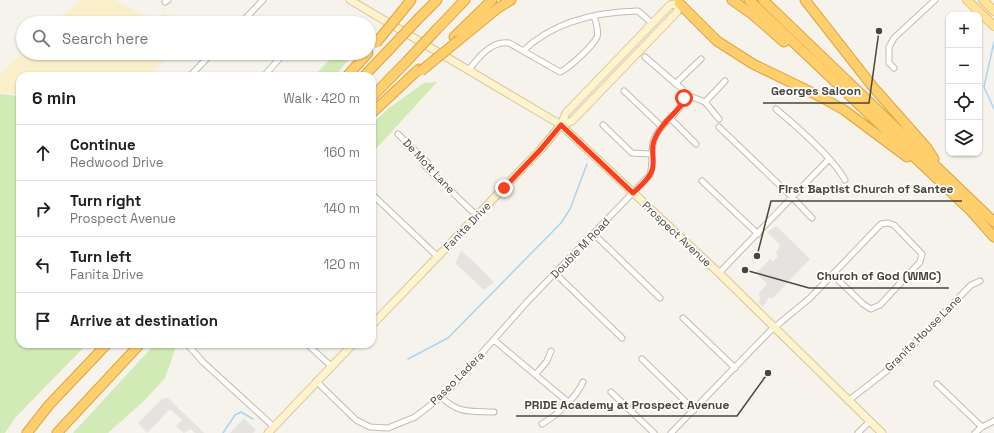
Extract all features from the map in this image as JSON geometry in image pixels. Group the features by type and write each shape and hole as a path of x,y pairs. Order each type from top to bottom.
{"highway":[{"path":"376,43 411,0"},
{"path":"368,72 437,0"},
{"path":"376,93 465,0"},
{"path":"420,70 492,0"},
{"path":"376,109 399,87 420,70 498,8 511,0"},
{"path":"732,0 752,14 876,121"},
{"path":"749,0 939,181 994,237"},
{"path":"763,0 994,222"},
{"path":"805,0 874,87 927,148 940,169"},
{"path":"681,2 717,41 754,64 844,110 939,181"},
{"path":"350,72 361,60"},
{"path":"27,433 49,405 103,348"},
{"path":"57,433 136,348"}],"main road":[{"name":"Prospect Avenue","path":"350,0 561,125 719,273 882,433"},
{"path":"967,0 991,24"},
{"path":"983,0 993,10"},
{"name":"Fanita Drive","path":"376,321 541,149 561,125 566,113 670,5 681,2"},
{"name":"Fanita Drive","path":"561,125 572,121 677,12 681,2"},
{"path":"268,433 349,348"}],"street":[{"path":"248,16 263,0"},
{"path":"894,68 889,63 888,53 889,47 894,38 935,0"},
{"path":"523,51 534,40 574,20 618,11 638,11 653,24"},
{"path":"469,70 485,52 503,42 509,43 560,72 568,68 596,38 598,29 594,16"},
{"path":"645,57 682,89 684,98 692,97 705,102 719,119"},
{"path":"676,83 701,59"},
{"path":"194,72 205,60"},
{"path":"268,72 278,60"},
{"path":"705,102 725,81"},
{"path":"624,91 662,126"},
{"name":"Double M Road","path":"527,302 556,274 650,175 653,166 651,154 652,144 662,126 683,103 684,98"},
{"path":"776,109 829,159 841,172 845,180"},
{"path":"670,118 696,144"},
{"path":"603,125 632,153 651,154"},
{"path":"719,127 812,218"},
{"name":"De Mott Lane","path":"398,134 428,163 425,166 477,216"},
{"path":"719,273 829,159"},
{"path":"702,182 758,234"},
{"path":"376,199 438,257"},
{"path":"672,433 774,328 810,298 880,226 886,223 894,225 922,254 920,262 880,304 871,309 863,304 833,275"},
{"path":"594,234 660,298"},
{"path":"556,274 622,338"},
{"name":"Granite House Lane","path":"848,401 893,366 971,285 980,281"},
{"name":"Paseo Ladera","path":"316,381 356,420 370,427 380,429 388,428 414,417 441,397 527,302"},
{"path":"683,318 735,368"},
{"path":"494,340 568,402"},
{"path":"191,348 203,362 274,427"},
{"path":"311,348 331,366"},
{"path":"536,374 547,361 551,352"},
{"path":"642,359 694,410"},
{"path":"542,424 550,419 579,391 584,382"},
{"path":"937,384 982,427"},
{"path":"610,392 654,433"},
{"path":"441,397 450,406 464,411 494,412"},
{"path":"858,433 870,421"},
{"path":"975,433 982,427 994,421"}],"green space":[{"path":"329,60 348,60 338,72 318,72"},
{"path":"437,82 376,149 376,120 389,108 424,83"},
{"path":"0,94 16,96 16,348 83,348 15,418 5,433 0,433"},
{"path":"151,348 176,348 165,378 145,400 108,433 73,433"}],"sand":[{"path":"80,0 115,0 145,16 63,16"},
{"path":"163,13 169,16 161,16"},
{"path":"16,59 164,60 153,72 16,72 16,94 0,92 0,74"}],"shaded area":[{"path":"776,226 810,259 772,299 769,297 763,307 758,302 761,298 758,294 767,284 756,273 770,259 773,262 778,256 776,253 780,245 767,232"},
{"path":"461,251 494,282 484,290 455,263"},
{"path":"168,398 204,433 195,433 191,429 184,433 176,426 182,420 170,409 147,433 138,423 162,399"},
{"path":"244,418 256,430 253,433 230,433"}],"waterway":[{"path":"994,42 984,87 994,109"},
{"path":"408,359 448,338 561,223 570,209 587,164"},
{"path":"223,433 235,415 241,412 253,419"}],"place":[{"name":"Georges Saloon","path":"879,31"},
{"name":"First Baptist Church of Santee","path":"757,256"},
{"name":"Church of God (WMC)","path":"745,270"},
{"name":"PRIDE Academy at Prospect Avenue","path":"768,373"}],"route":[{"path":"504,188 541,149 561,125 633,193 650,175 653,166 651,154 652,144 656,135 662,126 678,110 683,103 684,98"}]}
